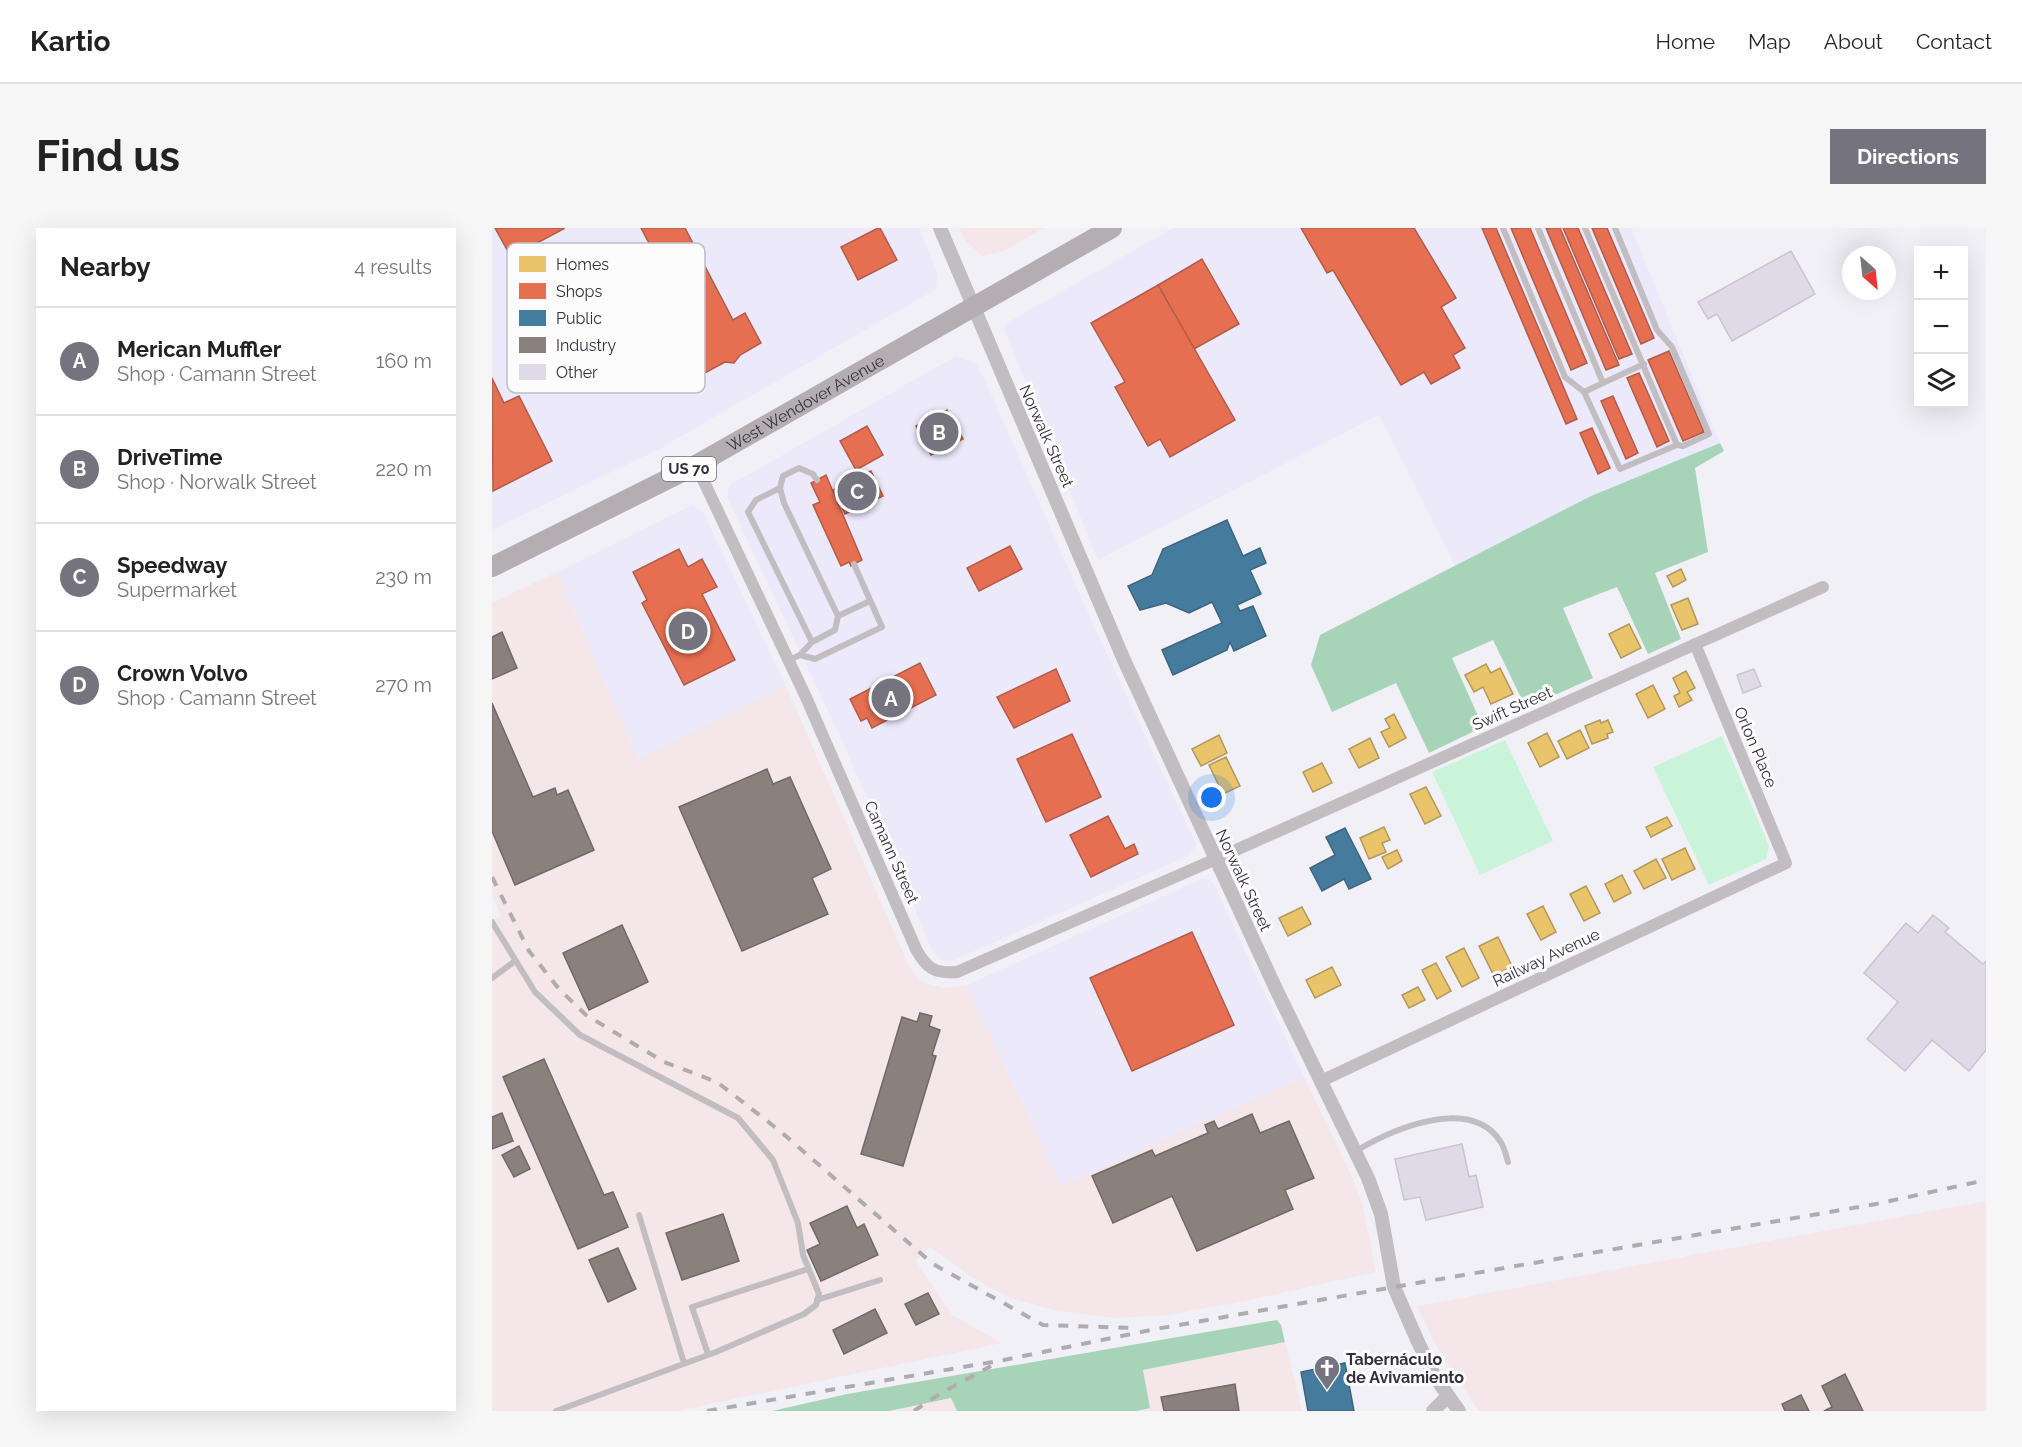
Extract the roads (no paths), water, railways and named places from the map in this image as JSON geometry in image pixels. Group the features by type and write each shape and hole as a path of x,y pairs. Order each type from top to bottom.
{"highway":[{"name":"West Wendover Avenue","path":"492,567 696,465 1112,228"}],"street":[{"name":"Norwalk Street","path":"940,228 972,309 1064,514 1124,660 1216,859 1356,1151 1381,1214 1394,1287 1427,1362 1459,1411"},
{"name":"Camann Street","path":"696,465 795,657 916,949 929,969 940,972 957,972 1216,859"},
{"name":"Swift Street","path":"1216,859 1823,587"},
{"name":"Orlon Place","path":"1695,644 1786,863"},
{"name":"Railway Avenue","path":"1321,1081 1786,863"},
{"path":"1433,1411 1448,1396"}],"lane":[{"path":"1503,228 1565,377 1584,392 1620,469 1709,434 1672,347 1657,330 1615,228"},
{"path":"1538,228 1603,383"},
{"path":"1586,228 1677,445"},
{"path":"1584,392 1644,364"},
{"path":"795,657 812,642 835,630 838,616 784,503 780,488 783,476 799,468 813,474 817,480"},
{"path":"780,488 756,500 748,512 812,642"},
{"path":"795,657 815,658 882,627 854,564"},
{"path":"838,616 870,601"},
{"path":"492,922 535,992 580,1035 738,1118 773,1160 798,1223 802,1255 819,1294 816,1305 804,1314 708,1354 556,1411"},
{"path":"492,978 515,962"},
{"path":"1356,1151 1391,1133 1436,1119 1452,1118 1470,1120 1494,1134 1501,1141 1508,1162"},
{"path":"639,1215 684,1363"},
{"path":"708,1354 692,1307 808,1269"},
{"path":"817,1300 880,1280"}],"railway":[{"path":"492,877 529,951 559,989 586,1015 664,1062 717,1082 780,1131 933,1264 1043,1325 1135,1328"},
{"path":"707,1411 1004,1360 1156,1329 1876,1204 1986,1180"},
{"path":"914,1411 941,1393 991,1366"}],"place":[{"name":"DriveTime","path":"939,432"},
{"name":"Speedway","path":"857,491"},
{"name":"Crown Volvo","path":"688,631"},
{"name":"Merican Muffler","path":"891,698"},
{"name":"Tabernáculo de Avivamiento","path":"1327,1391"}]}
